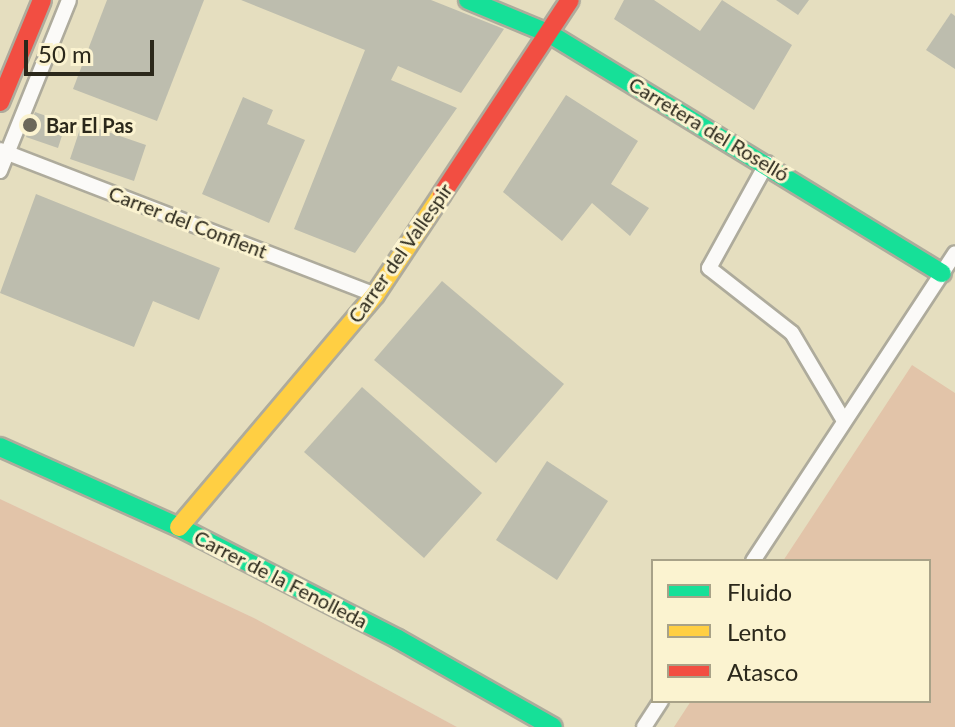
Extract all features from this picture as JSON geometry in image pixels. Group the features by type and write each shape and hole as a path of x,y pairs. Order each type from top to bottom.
{"street":[{"path":"0,102 42,0"},
{"path":"0,171 4,151 69,0"},
{"name":"Carretera del Roselló","path":"468,0 550,34 767,163 942,273"},
{"name":"Carrer del Vallespir","path":"179,527 375,295 570,0"},
{"name":"Carrer del Conflent","path":"4,151 375,295"},
{"path":"767,163 709,268 792,333 844,421"},
{"path":"754,559 955,253"},
{"name":"Carrer de la Fenolleda","path":"0,447 179,527 398,639 553,727"},
{"path":"644,727 660,703"}],"shaded area":[{"path":"0,0 955,0 955,496 913,559 651,559 651,703 819,703 803,727 457,727 254,618 0,499"},
{"path":"912,365 955,393 955,727 674,727 690,703 931,703 931,559 784,559"},
{"path":"0,499 254,618 457,727 0,727"}],"building":[{"path":"107,0 204,0 157,121 73,89"},
{"path":"241,0 431,0 504,29 461,93 398,66 391,80 457,108 355,253 294,229 365,50"},
{"path":"624,0 654,0 700,31 722,0 792,45 754,110 614,19"},
{"path":"776,0 809,0 798,15"},
{"path":"951,13 955,16 955,69 926,50"},
{"path":"566,95 638,141 611,184 649,208 630,236 592,203 562,241 503,192"},
{"path":"243,97 273,110 267,124 305,140 269,223 202,194"},
{"path":"35,112 66,123 58,148 26,137"},
{"path":"82,123 146,145 134,181 70,159"},
{"path":"36,194 220,268 199,320 153,301 134,347 0,293"},
{"path":"442,281 564,384 496,463 374,360"},
{"path":"362,387 482,493 424,558 304,452"},
{"path":"547,461 608,501 557,580 496,540"}],"traffic: fast":[{"path":"468,0 550,34 942,273"},
{"path":"0,447 179,527 398,639 553,727"}],"traffic: slow":[{"path":"179,527 375,295 442,194"}],"traffic: jam":[{"path":"0,102 42,0"},
{"path":"442,194 570,0"}],"place":[{"name":"Bar El Pas","path":"30,125"}]}
